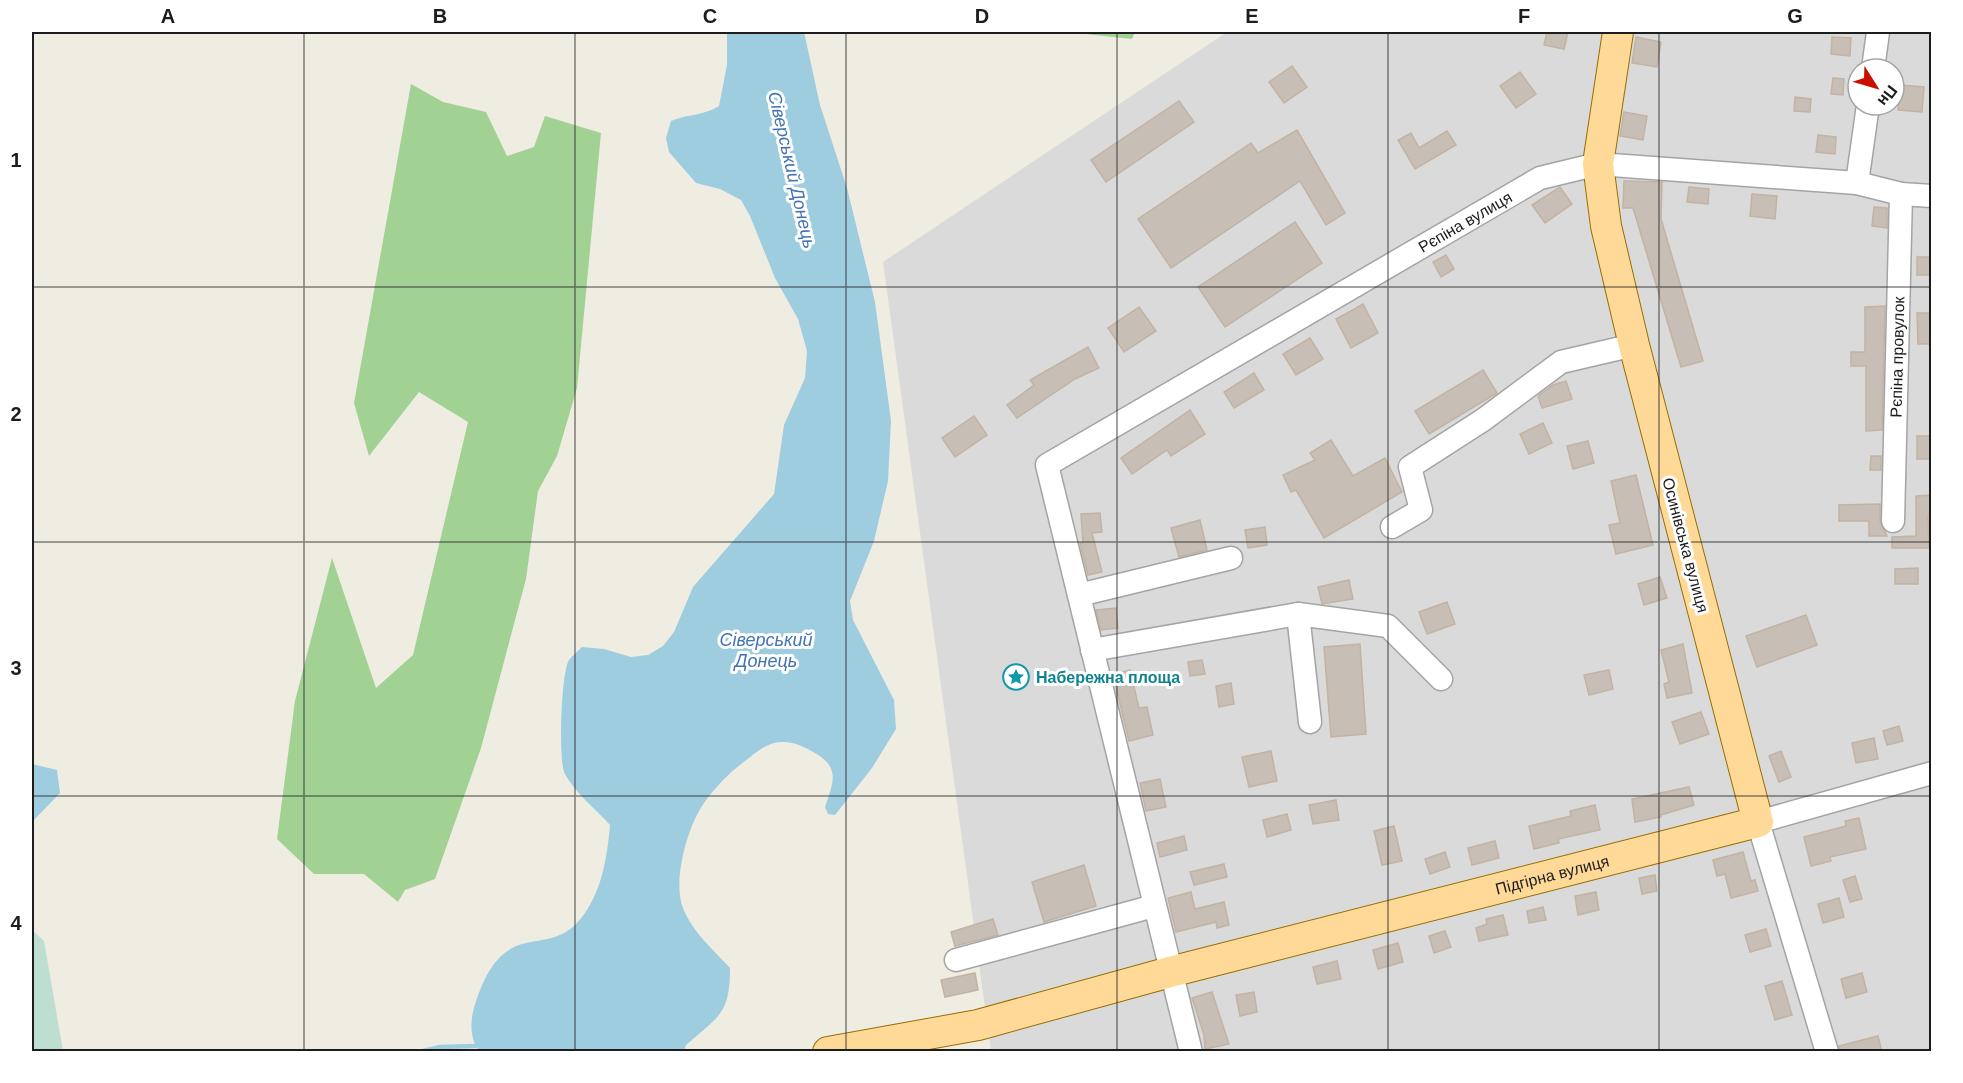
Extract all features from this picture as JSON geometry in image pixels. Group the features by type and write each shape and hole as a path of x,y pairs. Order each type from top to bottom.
{"main road":[{"name":"Осинівська вулиця","path":"1618,32 1598,164 1606,226 1634,345 1758,822"},
{"name":"Підгірна вулиця","path":"828,1052 978,1025 1170,972 1758,822"}],"street":[{"path":"1875,57 1878,32"},
{"path":"1857,183 1866,117"},
{"name":"Рєпіна вулиця","path":"1079,595 1047,465 1540,178 1598,164 1857,183 1900,194 1932,196"},
{"name":"Рєпіна провулок","path":"1893,521 1900,194"},
{"path":"1392,527 1421,510 1410,467 1483,420 1561,362 1634,345"},
{"path":"1191,1052 1079,595 1231,558"},
{"path":"1092,650 1298,614 1388,626 1441,679"},
{"path":"1298,614 1310,722"},
{"name":"Підгірна вулиця","path":"1758,822 1932,773"},
{"name":"Осинівська вулиця","path":"1758,822 1827,1052"},
{"path":"956,960 1154,906"}],"shaded area":[{"path":"1227,32 1931,32 1931,1051 991,1051 883,262"}],"green space":[{"path":"1067,32 1135,32 1132,39"},
{"path":"411,84 443,102 486,112 507,156 534,147 545,116 601,133 577,388 557,456 538,491 526,579 481,748 435,879 405,890 398,902 364,874 314,874 277,839 295,701 332,558 376,688 413,655 468,422 419,392 369,456 354,403"},
{"path":"32,930 44,941 63,1051 32,1051"}],"water":[{"name":"Сіверський Донець","path":"727,32 804,32 820,105 847,188 875,302 891,421 888,481 874,541 850,601 853,620 894,700 896,729 872,768 835,815 828,814 825,807 833,777 829,764 807,749 785,742 777,742 764,747 736,768 704,803 692,825 683,854 679,883 680,897 692,925 730,968 729,983 725,1005 720,1013 686,1045 684,1051 479,1051 472,1036 472,1019 481,987 491,968 498,959 515,946 559,936 576,924 585,914 597,890 605,864 610,825 575,788 565,774 563,766 562,698 569,660 582,647 604,649 631,657 648,655 663,646 674,632 693,587 774,494 784,425 805,378 807,351 798,319 775,278 750,216 741,200 720,189 696,183 669,152 666,138 671,121 707,112 719,106 727,65"},
{"path":"32,764 57,770 60,793 32,822"}],"building":[{"path":"1547,32 1568,32 1564,49 1544,45"},
{"path":"1636,37 1661,42 1657,67 1632,63"},
{"path":"1832,37 1851,38 1850,56 1831,54"},
{"path":"1292,66 1307,87 1284,103 1269,82"},
{"path":"1520,72 1536,94 1516,108 1500,86"},
{"path":"1833,78 1844,79 1843,95 1831,94"},
{"path":"1906,85 1924,87 1922,112 1906,111"},
{"path":"1795,97 1811,99 1810,112 1794,111"},
{"path":"1179,101 1194,122 1106,182 1091,160"},
{"path":"1624,112 1647,116 1643,140 1620,136"},
{"path":"1297,130 1345,213 1326,225 1300,181 1171,268 1138,219 1251,143 1258,153"},
{"path":"1447,131 1456,145 1415,169 1398,140 1411,133 1419,148"},
{"path":"1818,135 1836,137 1835,154 1816,152"},
{"path":"1624,181 1662,182 1661,219 1703,361 1681,367 1633,208 1623,208"},
{"path":"1560,187 1572,204 1545,223 1532,205"},
{"path":"1689,187 1709,189 1708,204 1687,202"},
{"path":"1752,194 1777,196 1775,219 1750,216"},
{"path":"1874,207 1887,208 1887,228 1872,226"},
{"path":"1295,222 1322,263 1225,327 1198,287"},
{"path":"1446,255 1454,269 1441,277 1433,262"},
{"path":"1917,257 1932,257 1932,275 1917,275"},
{"path":"1363,304 1378,333 1351,348 1336,319"},
{"path":"1885,306 1882,430 1866,431 1866,366 1851,366 1851,352 1865,352 1865,307"},
{"path":"1139,307 1156,331 1124,352 1108,328"},
{"path":"1917,313 1932,313 1932,344 1918,344"},
{"path":"1310,338 1323,359 1296,375 1283,354"},
{"path":"1088,347 1099,368 1075,379 1017,418 1007,405 1034,385 1030,380"},
{"path":"1483,370 1497,393 1429,434 1415,411"},
{"path":"1254,373 1264,390 1234,408 1224,392"},
{"path":"1566,381 1572,399 1542,408 1538,396 1553,385"},
{"path":"1190,410 1205,434 1171,456 1167,450 1132,474 1121,458"},
{"path":"974,416 987,435 955,457 942,438"},
{"path":"1543,423 1552,443 1529,454 1520,434"},
{"path":"1917,436 1932,436 1932,459 1917,459"},
{"path":"1331,440 1353,476 1385,458 1402,492 1324,538 1296,490 1291,492 1283,475 1315,460 1310,453"},
{"path":"1588,441 1594,463 1573,469 1567,446"},
{"path":"1871,456 1881,456 1881,470 1870,470"},
{"path":"1636,475 1653,545 1616,554 1609,525 1620,523 1611,481"},
{"path":"1932,495 1932,515 1928,516 1929,548 1892,548 1892,537 1916,536 1916,496"},
{"path":"1880,504 1880,521 1887,536 1869,536 1869,521 1839,521 1839,505"},
{"path":"1100,513 1102,532 1092,533 1102,572 1088,575 1080,543 1083,543 1081,514"},
{"path":"1200,520 1207,550 1179,557 1171,528"},
{"path":"1265,527 1267,545 1248,548 1245,530"},
{"path":"1918,568 1918,584 1895,584 1895,569"},
{"path":"1660,577 1667,598 1644,605 1638,584"},
{"path":"1349,580 1353,599 1322,604 1318,587"},
{"path":"1447,602 1455,624 1427,634 1419,612"},
{"path":"1116,608 1118,628 1101,630 1096,610"},
{"path":"1806,615 1817,645 1757,667 1746,636"},
{"path":"1360,644 1366,734 1331,737 1324,647"},
{"path":"1683,644 1692,693 1667,698 1664,684 1669,682 1661,650"},
{"path":"1202,660 1205,674 1190,676 1188,662"},
{"path":"1130,670 1139,708 1147,707 1153,735 1129,741 1113,675"},
{"path":"1609,670 1613,689 1589,695 1584,675"},
{"path":"1231,683 1234,704 1219,707 1216,686"},
{"path":"1701,712 1709,734 1680,744 1672,722"},
{"path":"1899,726 1903,741 1887,745 1883,731"},
{"path":"1874,738 1878,759 1856,763 1852,743"},
{"path":"1271,751 1277,781 1249,787 1242,757"},
{"path":"1781,751 1791,777 1779,782 1769,756"},
{"path":"1160,779 1166,807 1146,811 1140,783"},
{"path":"1689,787 1694,805 1661,815 1661,817 1635,822 1632,799"},
{"path":"1336,800 1339,820 1313,824 1309,805"},
{"path":"1595,805 1600,830 1558,839 1559,843 1534,849 1529,826 1571,816 1570,811"},
{"path":"1287,814 1291,830 1267,837 1263,820"},
{"path":"1859,818 1866,849 1830,857 1831,861 1811,866 1804,837 1846,826 1845,821"},
{"path":"1394,826 1402,861 1382,865 1374,831"},
{"path":"1184,836 1187,850 1160,857 1157,843"},
{"path":"1495,841 1499,858 1472,865 1468,848"},
{"path":"1445,852 1450,867 1430,874 1425,859"},
{"path":"1743,852 1751,881 1755,880 1758,891 1731,898 1725,874 1717,876 1713,860"},
{"path":"1224,864 1227,877 1194,885 1190,872"},
{"path":"1084,865 1096,906 1044,922 1032,882"},
{"path":"1655,875 1657,891 1642,894 1639,878"},
{"path":"1855,876 1862,899 1850,902 1843,880"},
{"path":"1191,892 1195,909 1224,902 1229,925 1217,928 1216,922 1176,932 1168,898"},
{"path":"1596,892 1599,910 1578,915 1575,896"},
{"path":"1839,898 1844,917 1823,923 1818,904"},
{"path":"1543,907 1546,920 1529,923 1527,911"},
{"path":"1503,915 1508,935 1479,941 1476,928 1487,924 1486,919"},
{"path":"993,919 998,935 955,946 951,932"},
{"path":"1766,929 1771,946 1750,952 1745,935"},
{"path":"1445,931 1451,947 1434,953 1429,936"},
{"path":"1398,943 1403,962 1378,969 1373,950"},
{"path":"1337,961 1341,979 1317,984 1313,967"},
{"path":"975,973 978,990 945,997 941,980"},
{"path":"1862,973 1867,992 1846,998 1841,979"},
{"path":"1782,981 1792,1015 1775,1020 1765,986"},
{"path":"1212,992 1229,1044 1205,1049 1204,1035 1192,998"},
{"path":"1254,992 1257,1012 1240,1016 1236,995"},
{"path":"1878,1036 1882,1052 1840,1052 1839,1046"}],"waterway":[{"path":"419,1052 440,1047 475,1046"}],"place":[{"name":"Набережна площа","path":"1016,677"}]}
